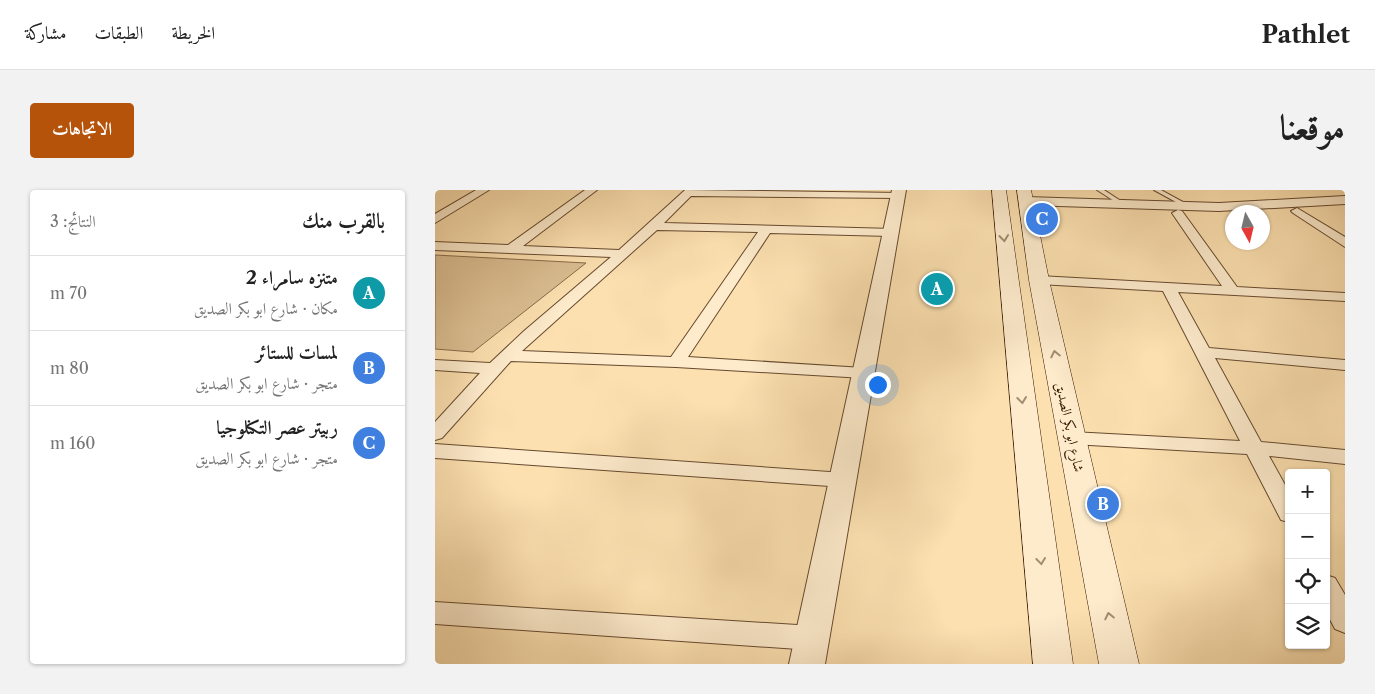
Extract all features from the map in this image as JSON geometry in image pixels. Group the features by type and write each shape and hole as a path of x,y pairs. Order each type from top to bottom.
{"main road":[{"path":"999,190 1053,664"},
{"name":"شارع ابو بكر الصديق","path":"1025,199 1039,280 1119,664"}],"street":[{"path":"435,219 484,190"},
{"path":"511,249 592,190"},
{"path":"435,434 501,363 621,254 656,226 690,192 898,192 810,651 435,613"},
{"path":"1025,199 1183,210 1345,200"},
{"path":"1025,199 1225,213"},
{"path":"1270,212 1345,207"},
{"path":"1183,210 1233,291"},
{"path":"1297,211 1345,243"},
{"path":"656,226 890,232"},
{"path":"676,362 766,229"},
{"path":"435,246 621,254"},
{"path":"1039,280 1345,297"},
{"path":"1167,287 1285,506"},
{"path":"1201,352 1345,365"},
{"path":"435,365 676,362 864,373"},
{"path":"1072,438 1254,448 1345,457"},
{"path":"435,451 844,480"}],"lane":[{"path":"1101,190 1124,205"},
{"path":"1157,190 1183,210"}],"shaded area":[{"path":"435,255 586,263 473,352 435,349"}],"place":[{"name":"ربيتر عصر التكنلوجيا","path":"1042,219"},
{"name":"متنزه سامراء 2","path":"937,289"},
{"name":"لمسات للستائر","path":"1103,504"}]}
